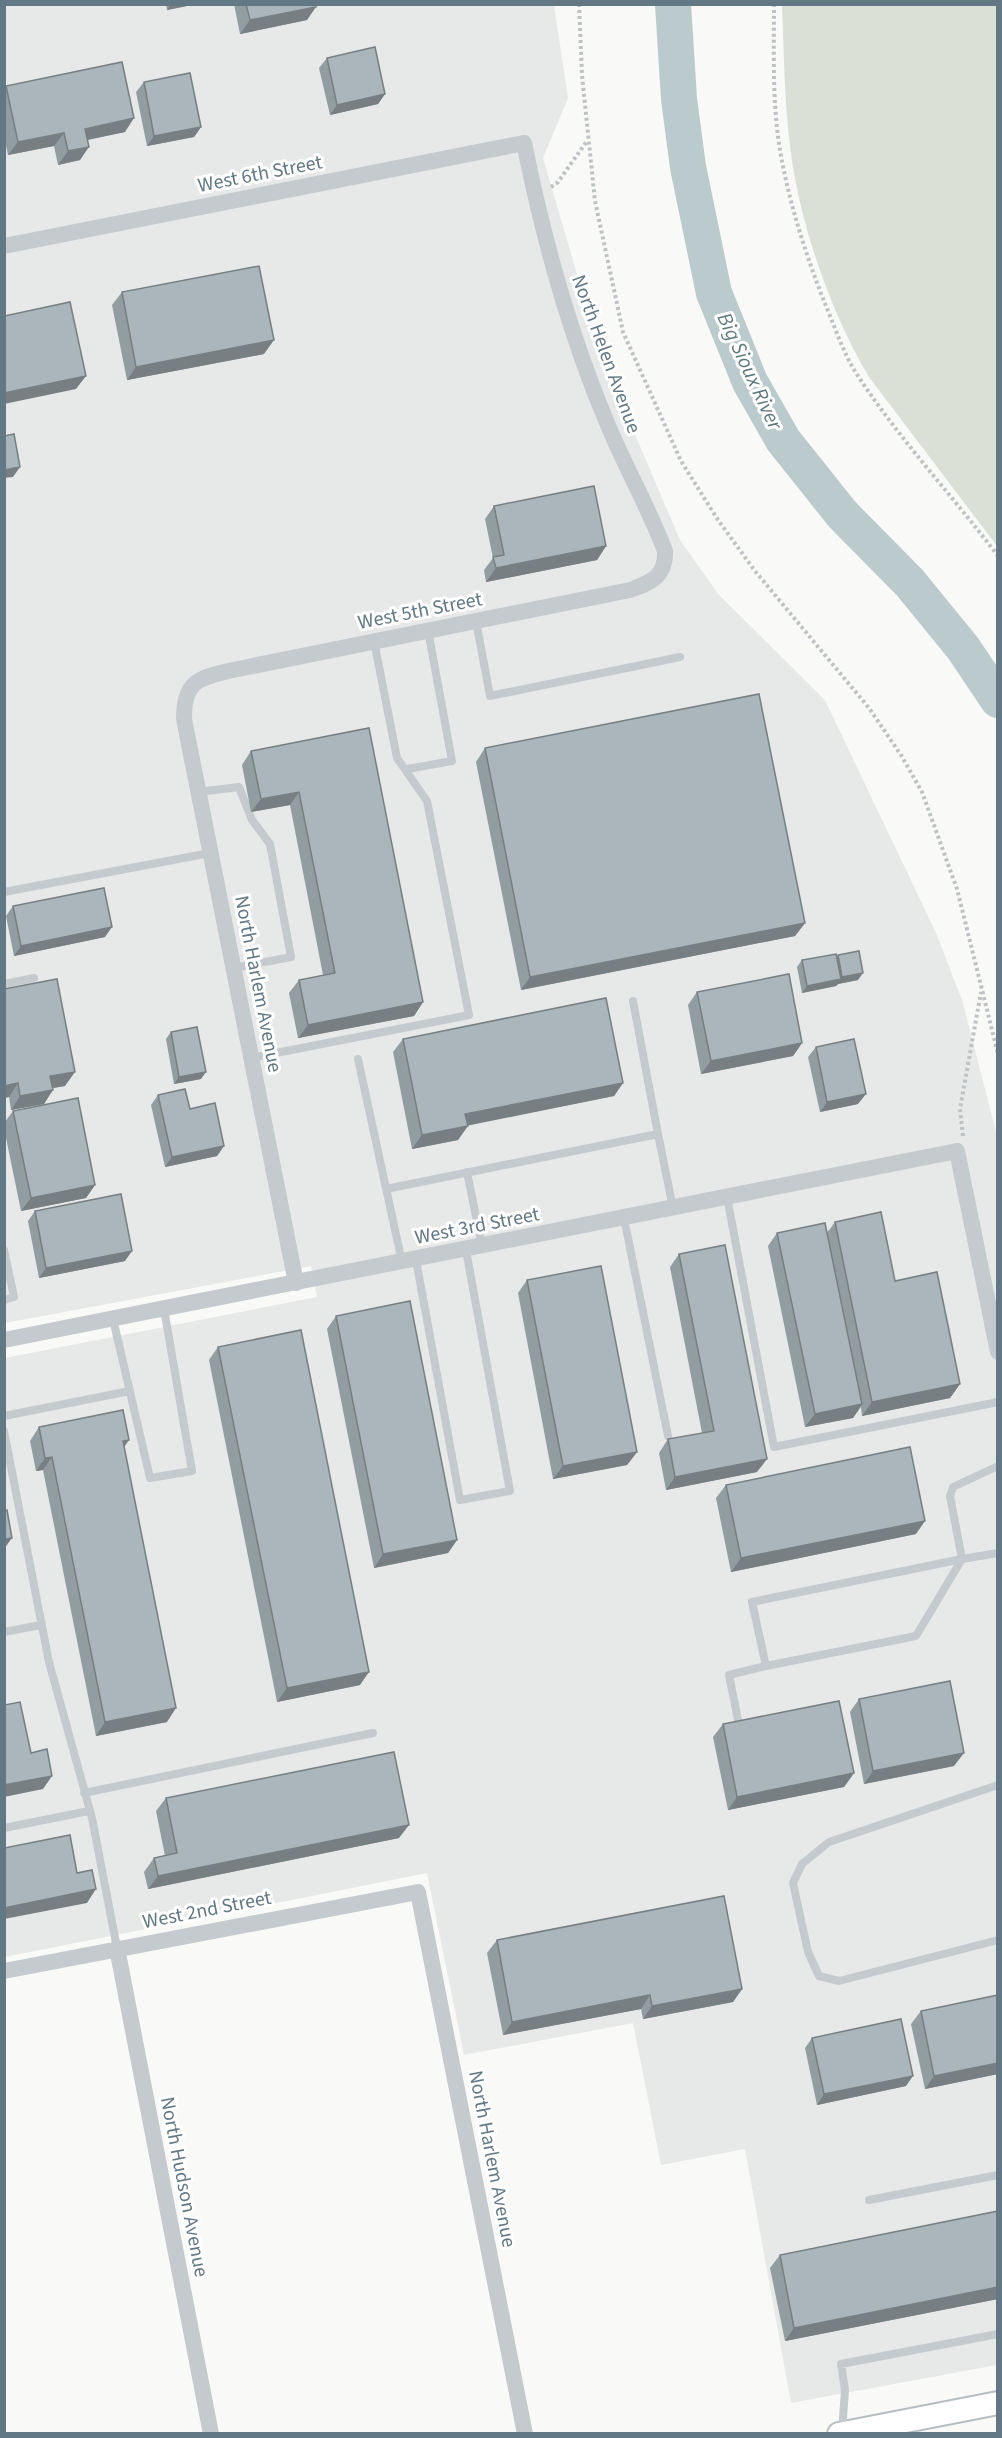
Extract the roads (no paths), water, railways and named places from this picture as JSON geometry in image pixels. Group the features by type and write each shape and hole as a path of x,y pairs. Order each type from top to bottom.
{"main road":[{"path":"841,2433 998,2403"}],"street":[{"name":"North Helen Avenue","path":"524,143 535,197 564,307 605,419 665,551 663,572"},
{"name":"West 6th Street","path":"4,246 524,143"},
{"name":"West 5th Street","path":"186,693 195,683 208,676 630,590 656,580 663,572"},
{"name":"North Harlem Avenue","path":"186,693 184,719 296,1283"},
{"name":"West 3rd Street","path":"4,1340 957,1151 998,1352"},
{"name":"North Harlem Avenue","path":"418,1892 525,2433"},
{"name":"West 2nd Street","path":"4,1971 418,1892"},
{"name":"North Hudson Avenue","path":"117,1948 211,2433"}],"lane":[{"path":"476,621 490,696 681,657"},
{"path":"407,769 452,761 428,630"},
{"path":"251,1058 469,1015 427,801 407,769 397,758 374,641"},
{"path":"198,792 239,787 252,820 270,844 291,957 234,968"},
{"path":"4,892 210,853"},
{"path":"4,984 34,978"},
{"path":"633,1001 673,1208"},
{"path":"358,1059 386,1189 409,1261 460,1500 510,1491 474,1248 467,1172"},
{"path":"386,1189 658,1134"},
{"path":"727,1197 774,1447 998,1402"},
{"path":"624,1218 668,1436"},
{"path":"4,1250 14,1297 4,1300"},
{"path":"113,1319 150,1479 192,1472 164,1309"},
{"path":"4,1416 130,1391"},
{"path":"4,1431 52,1677 89,1811 117,1948"},
{"path":"738,1720 729,1674 916,1636 962,1559 950,1496 953,1487 998,1466"},
{"path":"766,1666 752,1602 998,1553"},
{"path":"4,1632 41,1624"},
{"path":"84,1793 373,1733"},
{"path":"998,1785 829,1842 802,1864 794,1883 808,1952 819,1976 839,1981 998,1940"},
{"path":"4,1828 89,1811"},
{"path":"869,2200 998,2175"},
{"path":"841,2433 845,2390 841,2364 998,2334"}],"waterway":[{"name":"Big Sioux River","path":"673,4 679,99 688,167 714,293 750,382 783,440 842,514 910,583 963,648 998,700"}]}
